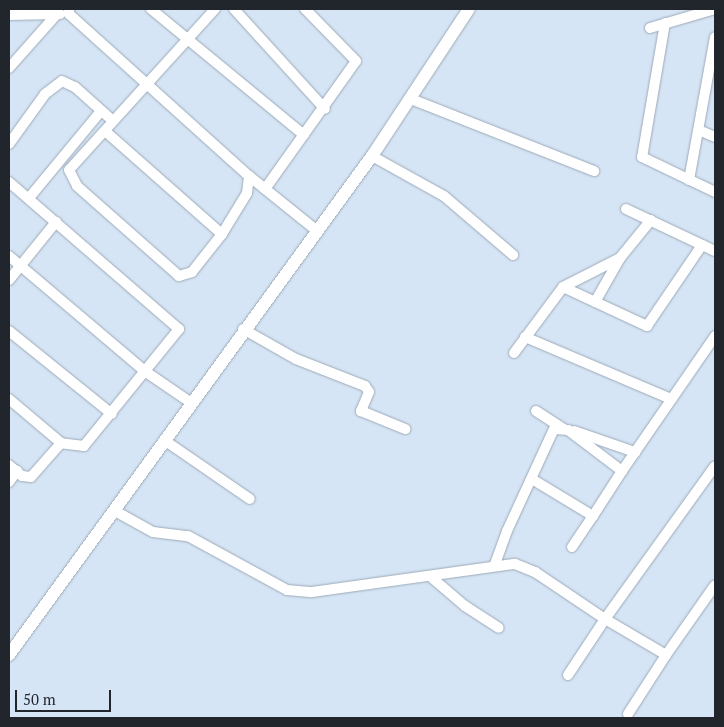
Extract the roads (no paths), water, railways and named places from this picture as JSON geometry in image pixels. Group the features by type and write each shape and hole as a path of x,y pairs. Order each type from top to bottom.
{"street":[{"path":"151,9 190,37 304,135"},
{"path":"216,9 69,170 82,191 180,276 192,272 222,234 247,194 248,176"},
{"path":"234,9 325,110"},
{"path":"265,189 304,135 325,110 356,61 306,9"},
{"path":"11,649 115,511 190,402 372,156 469,9"},
{"path":"650,28 700,11 715,9"},
{"path":"9,15 57,14 69,11 248,176 316,230"},
{"path":"9,68 57,14"},
{"path":"665,23 642,157 715,192"},
{"path":"689,180 701,132 715,37"},
{"path":"9,144 57,83 75,87 113,121"},
{"path":"411,99 594,171"},
{"path":"29,198 101,111"},
{"path":"105,131 222,234"},
{"path":"701,132 715,137"},
{"path":"372,156 444,196 513,255"},
{"path":"9,182 178,326 177,334 84,446 61,443 9,399"},
{"path":"626,209 715,251"},
{"path":"595,302 620,258 651,220"},
{"path":"9,280 56,222"},
{"path":"563,287 647,326 702,245"},
{"path":"9,256 146,372 190,402"},
{"path":"514,353 563,287 620,258"},
{"path":"9,330 112,414"},
{"path":"243,330 296,359 365,386 369,392 361,410 405,429"},
{"path":"572,547 715,336"},
{"path":"525,337 672,399"},
{"path":"536,410 622,471"},
{"path":"495,564 552,433 566,430 635,452"},
{"path":"164,440 250,499"},
{"path":"9,482 13,468 31,477 61,443"},
{"path":"568,676 604,619 715,466"},
{"path":"532,479 593,516"},
{"path":"115,511 153,532 188,536 287,590 312,592 432,577 495,564 515,564 535,572 604,619 666,655"},
{"path":"432,577 465,606 499,628"},
{"path":"628,714 715,585"}]}
